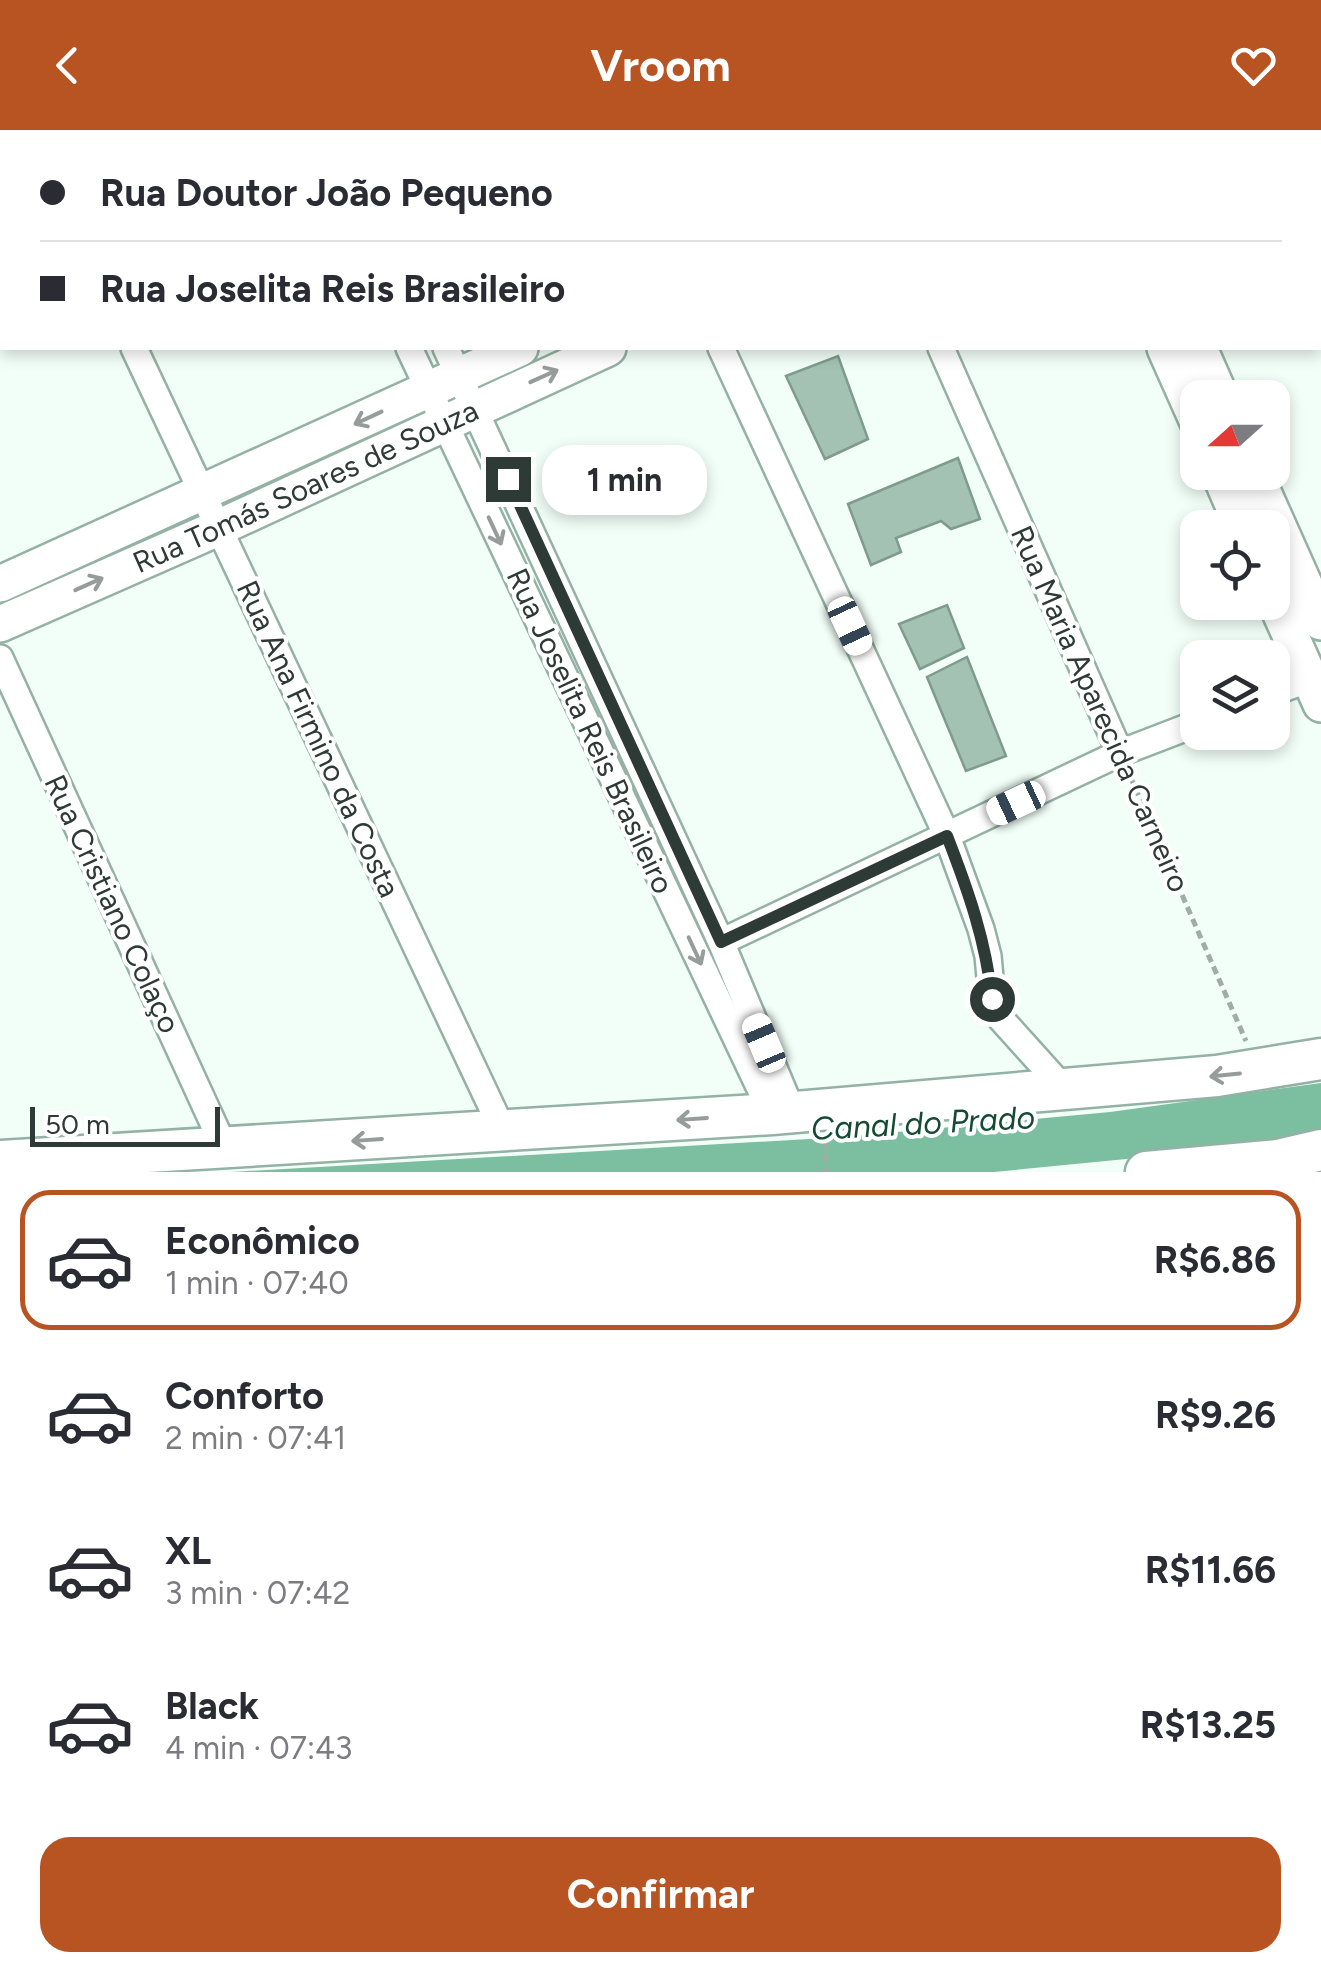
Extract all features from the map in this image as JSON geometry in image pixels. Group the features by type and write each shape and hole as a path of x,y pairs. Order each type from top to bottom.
{"main road":[{"path":"0,1161 782,1112 1066,1090 1259,1071 1321,1059"},
{"path":"1146,1172 1278,1160 1321,1150"}],"street":[{"name":"Rua Ana Firmino da Costa","path":"135,350 504,1131"},
{"name":"Rua Joselita Reis Brasileiro","path":"411,350 450,388 721,942 782,1112"},
{"name":"Rua Tomás Soares de Souza","path":"0,624 218,528 516,350"},
{"name":"Rua Tomás Soares de Souza","path":"0,584 450,388 600,350"},
{"path":"722,350 947,836 981,929 992,999 1000,1020 1066,1090"},
{"name":"Rua Maria Aparecida Carneiro","path":"943,350 1120,753"},
{"path":"1166,350 1180,382"},
{"path":"1200,350 1213,380"},
{"name":"Rua Joselita Reis Brasileiro","path":"450,388 782,1112"},
{"path":"1262,490 1321,622"},
{"path":"1283,620 1315,692 1290,693"},
{"name":"Rua Cristiano Colaço","path":"0,658 225,1149"},
{"path":"721,942 1120,753 1180,730"}],"path":[{"name":"Rua Maria Aparecida Carneiro","path":"1120,753 1259,1071"},
{"path":"824,1139 826,1172"}],"shaded area":[{"path":"1321,1083 1321,1140 994,1172 231,1172 844,1137 1110,1112"}],"building":[{"path":"838,356 868,439 825,459 786,376"},
{"path":"958,458 980,519 951,529 941,521 896,538 901,552 871,565 848,504"},
{"path":"947,605 964,648 920,669 899,624"},
{"path":"967,657 1006,756 966,771 927,677"}],"route":[{"path":"508,479 721,942 947,836 981,929 992,999"}],"water label":[{"name":"Canal do Prado","path":"923,1123"}]}
